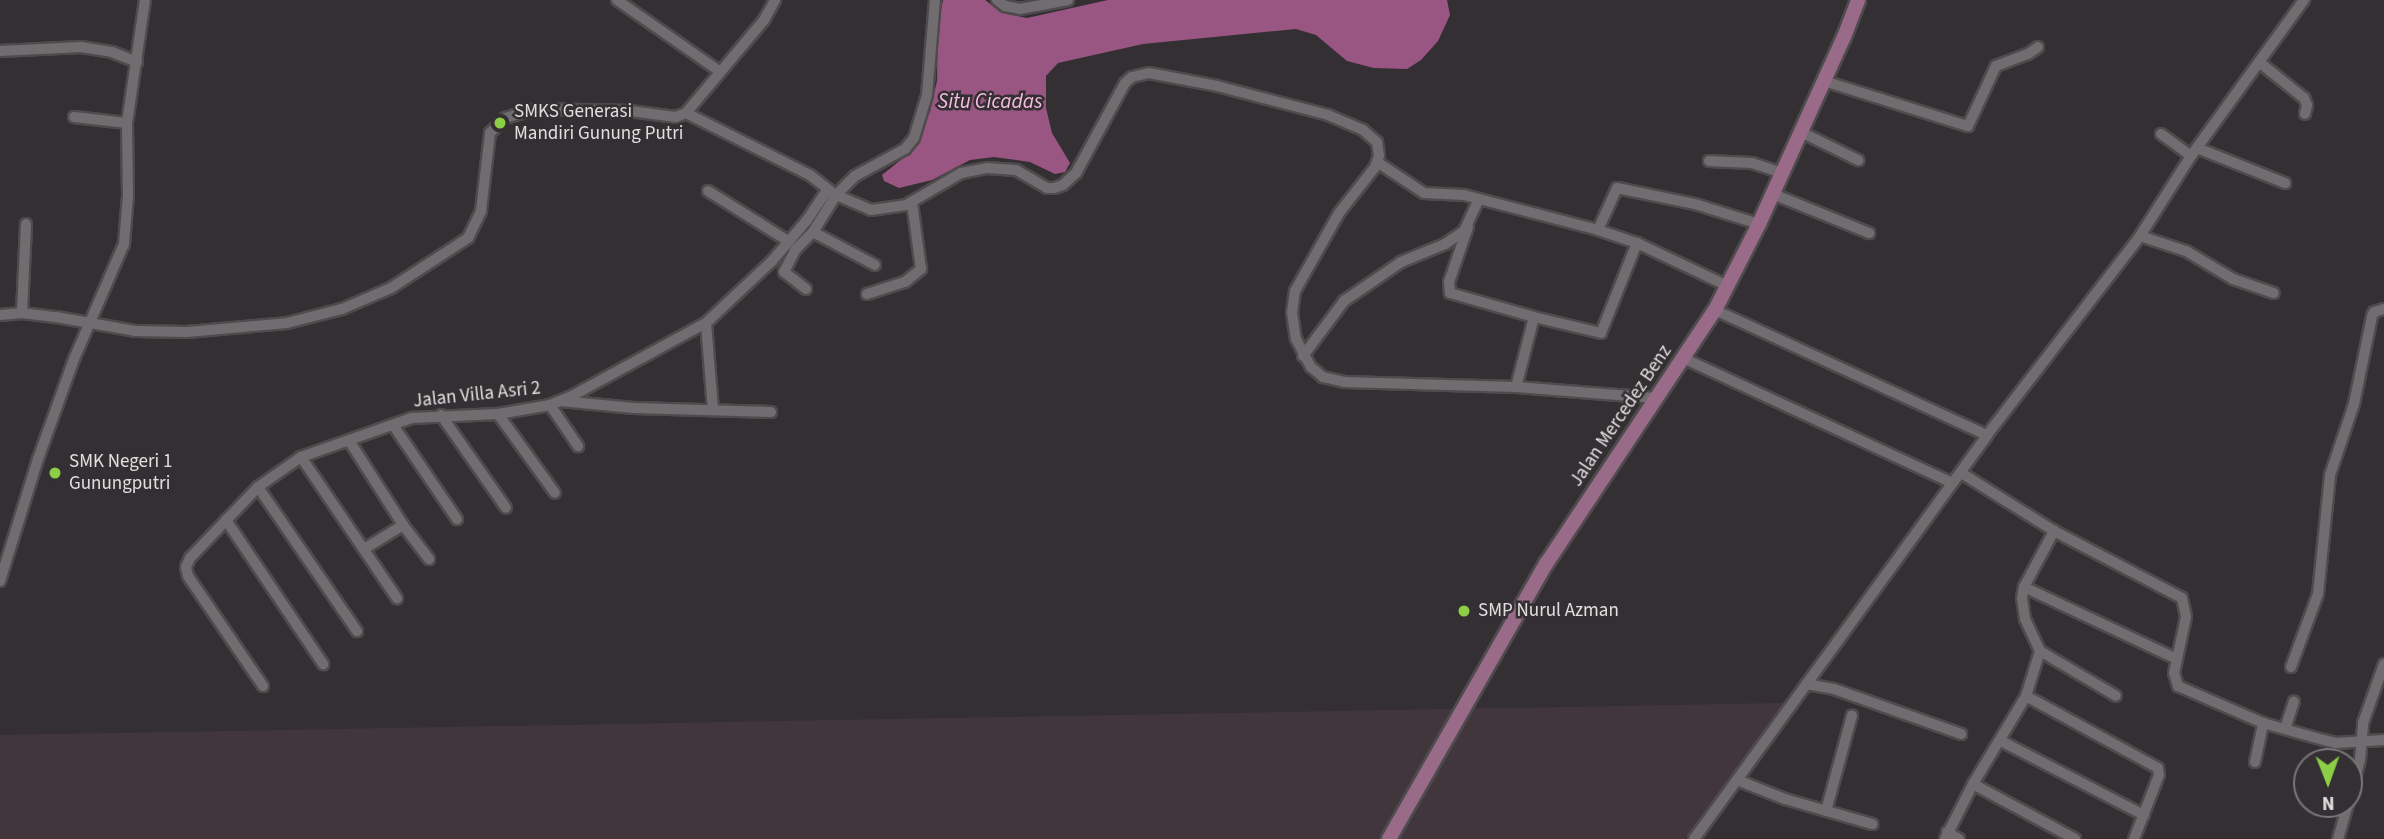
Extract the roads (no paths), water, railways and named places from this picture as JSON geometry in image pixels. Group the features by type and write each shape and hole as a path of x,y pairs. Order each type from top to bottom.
{"main road":[{"name":"Jalan Mercedez Benz","path":"1390,839 1546,564 1715,310 1773,194 1858,0"}],"street":[{"path":"0,581 38,459 89,325 117,263 127,230 127,123 145,0"},
{"path":"617,0 719,71"},
{"path":"0,315 22,313 135,331 187,331 287,323 342,309 391,288 468,239 481,211 490,133 505,118 536,109 630,111 676,117 686,113 764,20 775,0"},
{"path":"806,289 783,269 795,250 813,232 832,192 861,171 905,149 915,138 927,95 935,0"},
{"path":"996,0 1005,6 1067,0"},
{"path":"1694,839 1987,435 2140,236 2194,152 2304,0"},
{"path":"0,51 81,47 112,52 137,62"},
{"path":"1824,81 1968,126 1996,66 2028,54 2038,47"},
{"path":"2259,62 2304,98 2305,114"},
{"path":"686,113 762,150 832,192 871,210 895,208 912,202 961,173 988,168 1016,170 1047,188 1063,185 1076,173 1125,83 1132,77 1149,73 1217,86 1328,115 1372,135 1378,148 1377,162 1339,213 1295,291 1294,328 1303,356 1323,377 1344,382 1516,387 1656,398"},
{"path":"74,117 127,123"},
{"path":"1801,132 1858,160"},
{"path":"2161,134 2194,152 2285,183"},
{"path":"1709,161 1752,163 1782,173"},
{"path":"1377,162 1424,193 1479,199 1598,230 1637,243 1728,286"},
{"path":"1598,230 1617,188 1695,204 1759,224"},
{"path":"708,191 788,241"},
{"name":"Jalan Villa Asri 2","path":"263,686 188,576 186,567 190,558 258,487 301,457 412,418 498,414 561,401 706,323 772,261 832,192"},
{"path":"1773,194 1869,233"},
{"path":"1479,199 1448,291 1452,295 1601,333 1637,243"},
{"path":"867,293 905,282 921,269 912,202"},
{"path":"22,313 26,224"},
{"path":"1303,356 1333,313 1357,290 1401,262 1445,244 1468,226"},
{"path":"813,232 875,265"},
{"path":"2140,236 2186,251 2232,279 2274,293"},
{"path":"2291,667 2318,594 2330,475 2354,404 2371,316 2384,309"},
{"path":"1715,310 1987,435"},
{"path":"1516,387 1534,317"},
{"path":"706,323 713,410"},
{"path":"1683,358 1952,483"},
{"path":"561,401 600,406 771,412"},
{"path":"550,405 578,446"},
{"path":"498,414 555,493"},
{"path":"442,415 506,508"},
{"path":"393,425 457,519"},
{"path":"350,442 403,526 429,559"},
{"path":"301,457 397,598"},
{"path":"1961,473 2054,531 2182,598 2186,617 2174,681 2178,686 2263,723 2336,743 2384,740"},
{"path":"258,487 358,631"},
{"path":"226,520 323,664"},
{"path":"364,550 403,526"},
{"path":"2054,531 2024,587 2025,619 2040,651 2116,696"},
{"path":"2024,587 2177,659"},
{"path":"1959,839 1946,836 1973,784 2026,696 2040,651"},
{"path":"2360,748 2368,704 2384,664"},
{"path":"1807,684 1834,689 1961,734"},
{"path":"2026,696 2162,768 2134,839"},
{"path":"2285,729 2294,701"},
{"path":"1826,811 1852,715"},
{"path":"2255,762 2263,723"},
{"path":"2001,741 2144,815"},
{"path":"1737,780 1872,824"},
{"path":"1973,784 2075,839"},
{"path":"2339,839 2344,818"}],"water":[{"name":"Situ Cicadas","path":"943,0 985,0 1002,13 1027,18 1108,0 1447,0 1450,15 1438,41 1421,60 1407,69 1374,68 1347,61 1316,35 1296,29 1143,44 1058,63 1046,76 1046,108 1052,133 1070,163 1065,172 1055,174 1030,162 994,157 970,160 932,180 899,188 884,181 882,175 907,155 930,112 937,81 938,24"}],"place":[{"name":"SMKS Generasi Mandiri Gunung Putri","path":"500,123"},
{"name":"SMK Negeri 1 Gunungputri","path":"55,473"},
{"name":"SMP Nurul Azman","path":"1464,611"}]}
